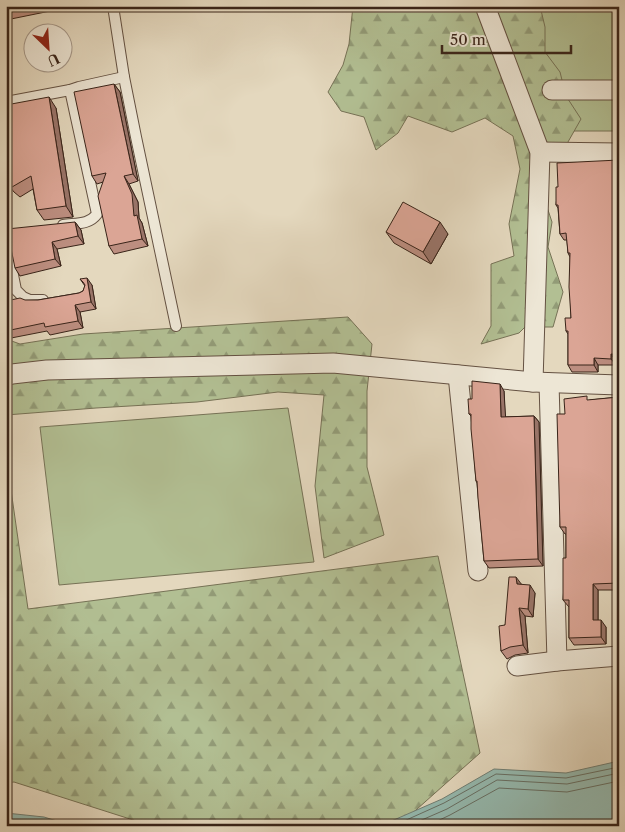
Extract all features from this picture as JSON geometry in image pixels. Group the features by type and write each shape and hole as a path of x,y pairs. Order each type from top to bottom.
{"street":[{"path":"485,6 540,152 541,382 557,661"},
{"path":"552,90 619,90"},
{"path":"540,152 619,152"},
{"path":"6,376 47,370 333,363 541,382 619,385"},
{"path":"458,375 478,571"},
{"path":"517,666 619,656"}],"lane":[{"path":"113,6 124,77 176,326"},
{"path":"6,102 70,90 124,77"},
{"path":"52,226 88,222 97,214 70,90"},
{"path":"6,240 16,290 22,297 30,300 50,299"}],"green space":[{"path":"353,6 540,6 545,27 545,52 560,72 566,96 581,119 564,149 543,150 541,189 552,222 548,247 563,292 553,327 525,327 519,333 481,344 491,326 491,264 514,256 509,224 520,169 513,136 485,118 452,132 408,116 398,133 376,150 364,117 341,111 328,92 343,65 349,44"},
{"path":"513,6 619,6 619,131 570,131"},
{"path":"348,317 372,344 367,391 367,467 384,535 324,558 315,486 324,395 278,392 197,402 6,415 6,339 20,344 83,334"},
{"path":"288,408 314,562 59,585 40,427"},
{"path":"6,455 28,609 438,556 480,753 398,826 152,826 14,782 6,783"}],"water":[{"path":"619,761 619,826 380,826 442,799 494,769 566,773"},
{"path":"6,813 44,817 73,826 6,826"}],"building":[{"path":"114,84 133,174 124,176 132,194 134,216 137,215 142,239 109,246 98,196 106,173 92,176 74,92"},
{"path":"49,97 66,206 37,210 31,176 12,187 6,182 6,105"},
{"path":"619,160 619,178 616,178 619,203 619,279 616,279 619,303 619,355 611,354 611,359 594,358 594,365 568,365 568,331 566,331 565,318 571,318 569,287 570,253 568,253 566,233 560,234 558,205 556,205 556,187 558,187 557,163"},
{"path":"403,202 440,222 423,252 386,232"},
{"path":"75,222 78,236 52,242 55,259 15,268 7,229"},
{"path":"87,278 91,302 75,305 78,321 45,327 44,323 6,331 6,301 20,298 38,300 79,293 83,291 85,285 80,279"},
{"path":"472,381 500,384 501,417 534,416 538,559 484,561 471,414 469,414 468,399 472,399"},
{"path":"587,396 587,400 619,397 619,583 593,584 593,620 601,620 601,637 569,638 569,600 563,600 563,558 566,558 566,527 560,527 557,414 565,414 564,399"},
{"path":"509,577 516,577 517,584 530,585 528,609 519,608 523,645 501,651 499,626 505,625"}]}
